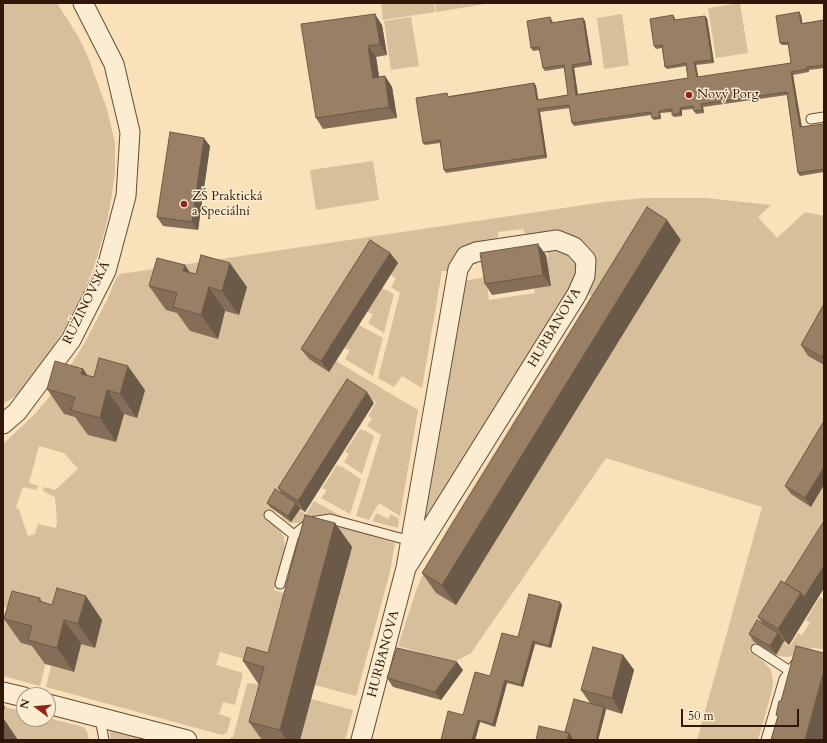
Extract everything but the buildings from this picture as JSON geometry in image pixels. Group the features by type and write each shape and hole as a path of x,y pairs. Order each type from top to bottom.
{"street":[{"name":"RUŽINOVSKÁ","path":"3,424 18,412 71,340 106,271 126,196 130,132 114,64 83,3"},
{"name":"HURBANOVA","path":"361,740 406,568 458,268 466,256 476,252 557,240 574,248 586,260 585,276 577,294 406,568"},
{"path":"3,692 16,696"},
{"path":"56,706 165,737 187,740"}],"lane":[{"path":"811,119 824,117"},
{"path":"273,516 294,535"},
{"path":"280,584 294,535 310,522 330,519 411,541"},
{"path":"756,649 790,671"},
{"path":"766,740 784,679 797,663 802,660"},
{"path":"100,718 104,740"}],"shaded area":[{"path":"3,3 57,3 79,38 88,57 107,109 115,143 115,172 105,230 94,267 81,297 66,326 32,382 22,392 3,403"},
{"path":"381,3 434,3 435,12 383,20"},
{"path":"435,3 492,3 436,12"},
{"path":"740,3 748,53 716,58 708,8"},
{"path":"622,14 629,65 604,69 597,18"},
{"path":"411,17 419,66 391,70 384,21"},
{"path":"373,161 379,200 316,210 310,170"},
{"path":"644,198 706,198 771,205 758,217 777,238 805,212 824,216 824,328 808,356 824,365 824,439 811,506 824,485 824,540 762,629 749,651 763,661 771,670 773,682 772,691 758,740 697,740 762,507 606,458 471,653 454,662 398,646 416,591 425,569 446,531 591,296 587,293 592,275 549,232 527,235 523,229 498,232 498,236 495,240 449,271 442,271 422,388 402,376 394,387 378,378 400,293 391,287 396,278 390,275 329,372 336,361 418,410 400,516 379,503 369,520 356,516 381,435 367,426 372,418 368,416 376,402 354,388 331,403 328,409 338,414 305,444 315,450 283,480 292,486 270,510 269,509 264,518 279,529 284,537 285,548 274,590 292,596 273,667 220,652 216,665 243,673 235,705 223,702 219,714 231,718 227,733 222,735 56,690 56,687 46,687 51,666 73,672 33,602 3,608 3,444 35,414 54,391 83,346 106,302 116,278 120,274 604,202","holes":["247,287 239,315 225,311 218,339 193,318","145,390 124,414 116,442 91,421","39,446 64,453 78,469 55,490 44,487 43,491 55,497 56,528 38,524 35,534 28,536 19,510 16,507 23,487 36,490 39,486 29,483"]},
{"path":"547,245 557,245 576,260 579,275 422,526 463,281 486,277 489,300 535,293 534,289 551,286 547,258"},
{"path":"382,288 394,294 384,333 368,323 373,314 367,312"},
{"path":"359,325 383,338 373,376 345,359 350,350 344,348"},
{"path":"360,429 374,436 362,474 344,462 349,454 345,452"},
{"path":"337,465 361,479 350,514 321,498 327,490 322,488"},
{"path":"314,501 345,518 333,515 315,518 301,523 290,523 282,518 283,516 299,510 306,514"},
{"path":"377,513 388,519 391,514 399,519 398,528 372,521"},
{"path":"329,523 395,543 390,572 356,696 315,685 352,547"},
{"path":"820,597 824,599 824,649 812,648 788,657 777,656 766,651 767,649 776,655 783,642 790,646 798,633 802,635 810,623 806,620"},
{"path":"32,605 21,643 49,650 40,686 3,676 3,618 5,611"},
{"path":"250,683 260,685 268,740 230,740 231,737 233,737 247,684"},
{"path":"311,699 353,710 345,740 300,740"},
{"path":"5,707 16,710 16,727 56,727 56,720 83,727 87,731 89,740 15,740 3,737 3,714"},
{"path":"109,729 150,740 111,740"}],"place":[{"name":"Nový Porg","path":"689,95"},
{"name":"ZŠ Praktická a Speciální","path":"184,204"}]}
